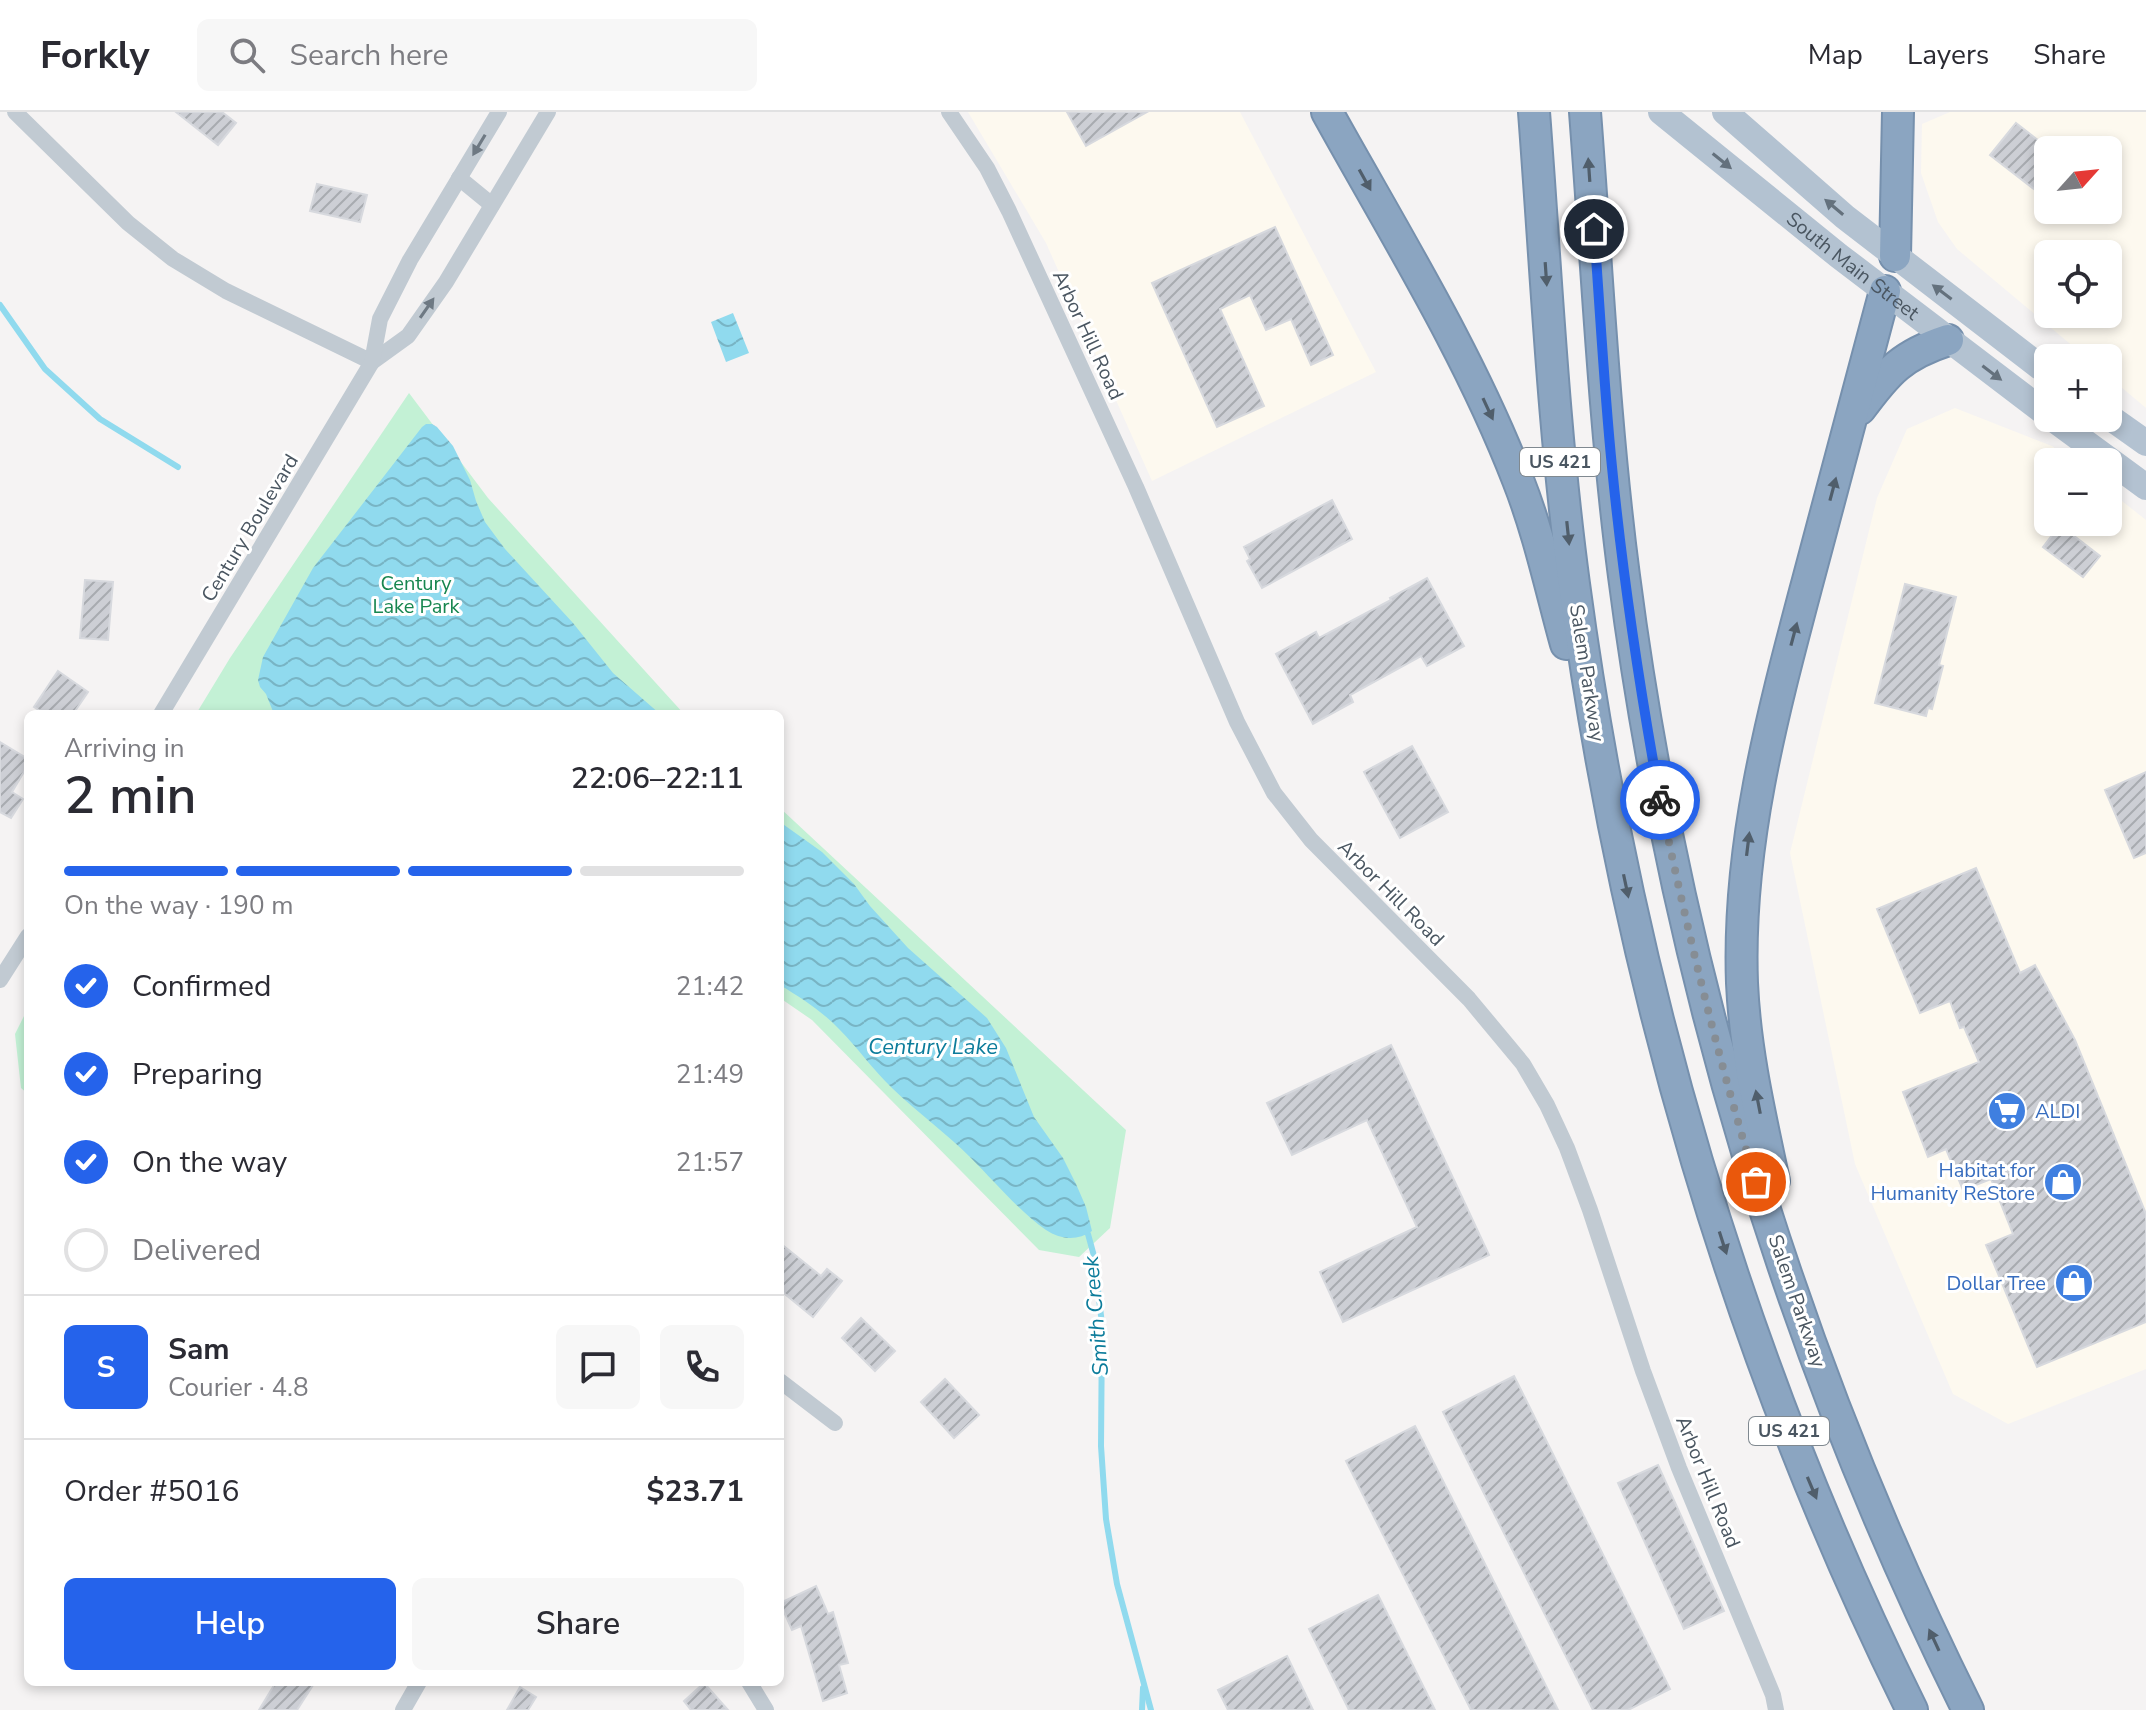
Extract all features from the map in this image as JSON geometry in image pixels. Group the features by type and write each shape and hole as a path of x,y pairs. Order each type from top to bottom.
{"highway":[{"path":"1327,112 1470,372 1500,436 1534,525 1610,809"},
{"name":"Salem Parkway","path":"1534,112 1561,468 1573,581 1610,809 1633,921 1691,1142 1762,1360 1848,1573 1912,1710"},
{"name":"Salem Parkway","path":"1585,112 1611,464 1628,604 1657,786 1683,910 1740,1128 1810,1343 1894,1553 1968,1710"},
{"path":"1895,256 1898,112"},
{"path":"1810,1343 1758,1108 1745,1025 1742,982 1744,885 1750,832 1774,709 1885,291"},
{"path":"1850,424 1891,370 1916,352 1948,340"}],"main road":[{"name":"South Main Street","path":"1661,112 1885,291 2034,405"},
{"name":"South Main Street","path":"1725,112 1895,256 2034,362"},
{"path":"1885,291 1895,256"},
{"path":"2122,426 2146,443"},
{"name":"South Main Street","path":"2071,432 2146,487"}],"street":[{"path":"15,112 128,223 173,259 226,291 372,362"},
{"name":"Century Boulevard","path":"163,710 372,362 380,319 410,260 499,112"},
{"name":"Century Boulevard","path":"372,362 408,336 446,282 548,112"},
{"name":"Arbor Hill Road","path":"949,112 987,168 1009,211 1131,474 1237,722 1274,793 1311,840 1469,999 1523,1064 1547,1105 1590,1210 1679,1468 1773,1695 1776,1710"},
{"path":"459,178 492,205"},
{"path":"0,980 24,942"},
{"path":"784,1384 835,1423"},
{"path":"403,1710 417,1686"},
{"path":"751,1686 766,1710"}],"shaded area":[{"path":"968,112 1240,112 1376,372 1152,481 1046,243"},
{"path":"1950,112 2146,112 2146,408 2122,388 2122,344 2070,344 2051,328 2122,328 2122,240 2034,240 2034,314 1957,249 1938,222 1921,173 1922,124"},
{"path":"1955,408 2055,448 2034,448 2034,536 2122,536 2122,501 2146,520 2146,1369 2008,1424 1953,1394 1855,1164 1790,853 1877,498 1907,429"}],"green space":[{"name":"Century Lake Park","path":"409,393 488,498 680,710 198,710 230,658"},
{"name":"Century Lake","path":"784,812 1126,1130 1110,1228 1079,1257 1039,1250 812,1020 784,1001"},
{"path":"24,1016 24,1091 21,1088 15,1034"}],"water":[{"path":"733,313 749,353 726,362 711,322"},
{"name":"Century Lake Park","path":"432,424 437,427 453,446 470,480 485,522 505,549 573,623 613,673 655,710 272,710 258,680 263,657 313,568 422,427"},
{"name":"Century Lake","path":"784,825 822,852 854,884 908,948 987,1018 1006,1048 1034,1117 1063,1158 1076,1184 1092,1231 1075,1238 1063,1237 1036,1223 961,1149 892,1088 846,1036 811,1005 784,988"}],"building":[{"path":"176,112 222,112 236,123 218,145"},
{"path":"1067,112 1147,112 1086,146"},
{"path":"2016,123 2034,137 2034,189 1990,155"},
{"path":"317,184 367,195 360,222 310,211"},
{"path":"1275,227 1333,355 1311,365 1291,319 1266,330 1250,295 1220,309 1264,406 1217,427 1152,283"},
{"path":"1332,500 1352,539 1262,588 1247,561 1250,559 1244,547"},
{"path":"2052,536 2074,536 2100,556 2083,577 2043,547"},
{"path":"1427,578 1464,646 1427,666 1421,656 1350,695 1353,702 1313,724 1276,654 1316,632 1319,638"},
{"path":"85,580 113,582 108,640 80,638"},
{"path":"1905,584 1956,597 1939,665 1943,666 1932,709 1928,708 1926,716 1875,703"},
{"path":"58,671 88,692 76,710 39,710 34,707"},
{"path":"0,742 24,757 24,772 12,792 23,799 11,818 0,812"},
{"path":"1412,746 1448,812 1400,838 1364,772"},
{"path":"2146,772 2146,853 2134,858 2105,790"},
{"path":"1976,868 2020,973 2035,965 2075,1040 2146,1214 2146,1322 2037,1367 1986,1245 2013,1234 1991,1179 1963,1190 1946,1149 1928,1157 1903,1092 1979,1062 1964,1027 1960,1028 1950,1001 1920,1013 1877,909"},
{"path":"1391,1045 1489,1255 1343,1322 1320,1272 1417,1227 1367,1120 1292,1155 1267,1103"},
{"path":"784,1246 821,1276 827,1269 842,1281 813,1317 784,1293"},
{"path":"861,1318 895,1351 875,1371 842,1338"},
{"path":"1514,1376 1670,1689 1628,1710 1593,1710 1443,1412"},
{"path":"945,1379 979,1415 954,1438 921,1402"},
{"path":"1415,1426 1558,1710 1471,1710 1346,1461"},
{"path":"1658,1465 1724,1611 1684,1629 1618,1483"},
{"path":"816,1586 828,1614 833,1612 848,1663 839,1665 847,1693 823,1701 801,1626 792,1630 784,1612 784,1601"},
{"path":"1378,1595 1435,1710 1349,1710 1309,1629"},
{"path":"1287,1656 1313,1710 1228,1710 1218,1690"},
{"path":"274,1686 312,1686 297,1710 259,1710"},
{"path":"701,1686 707,1686 728,1710 691,1710 684,1701"},
{"path":"520,1687 536,1697 528,1710 507,1710"}],"waterway":[{"name":"Smith Creek","path":"0,305 45,369 100,419 178,467"},
{"name":"Smith Creek","path":"1084,1230 1094,1256 1102,1324 1101,1446 1106,1519 1117,1584 1151,1710"},
{"path":"1142,1710 1143,1688"}],"way so far":[{"path":"1660,800 1710,1019 1756,1182"}],"place":[{"name":"ALDI","path":"2007,1111"},
{"name":"Habitat for Humanity ReStore","path":"2063,1182"},
{"name":"Dollar Tree","path":"2074,1283"}],"route":[{"path":"1594,229 1611,464 1640,688 1660,800"}]}
